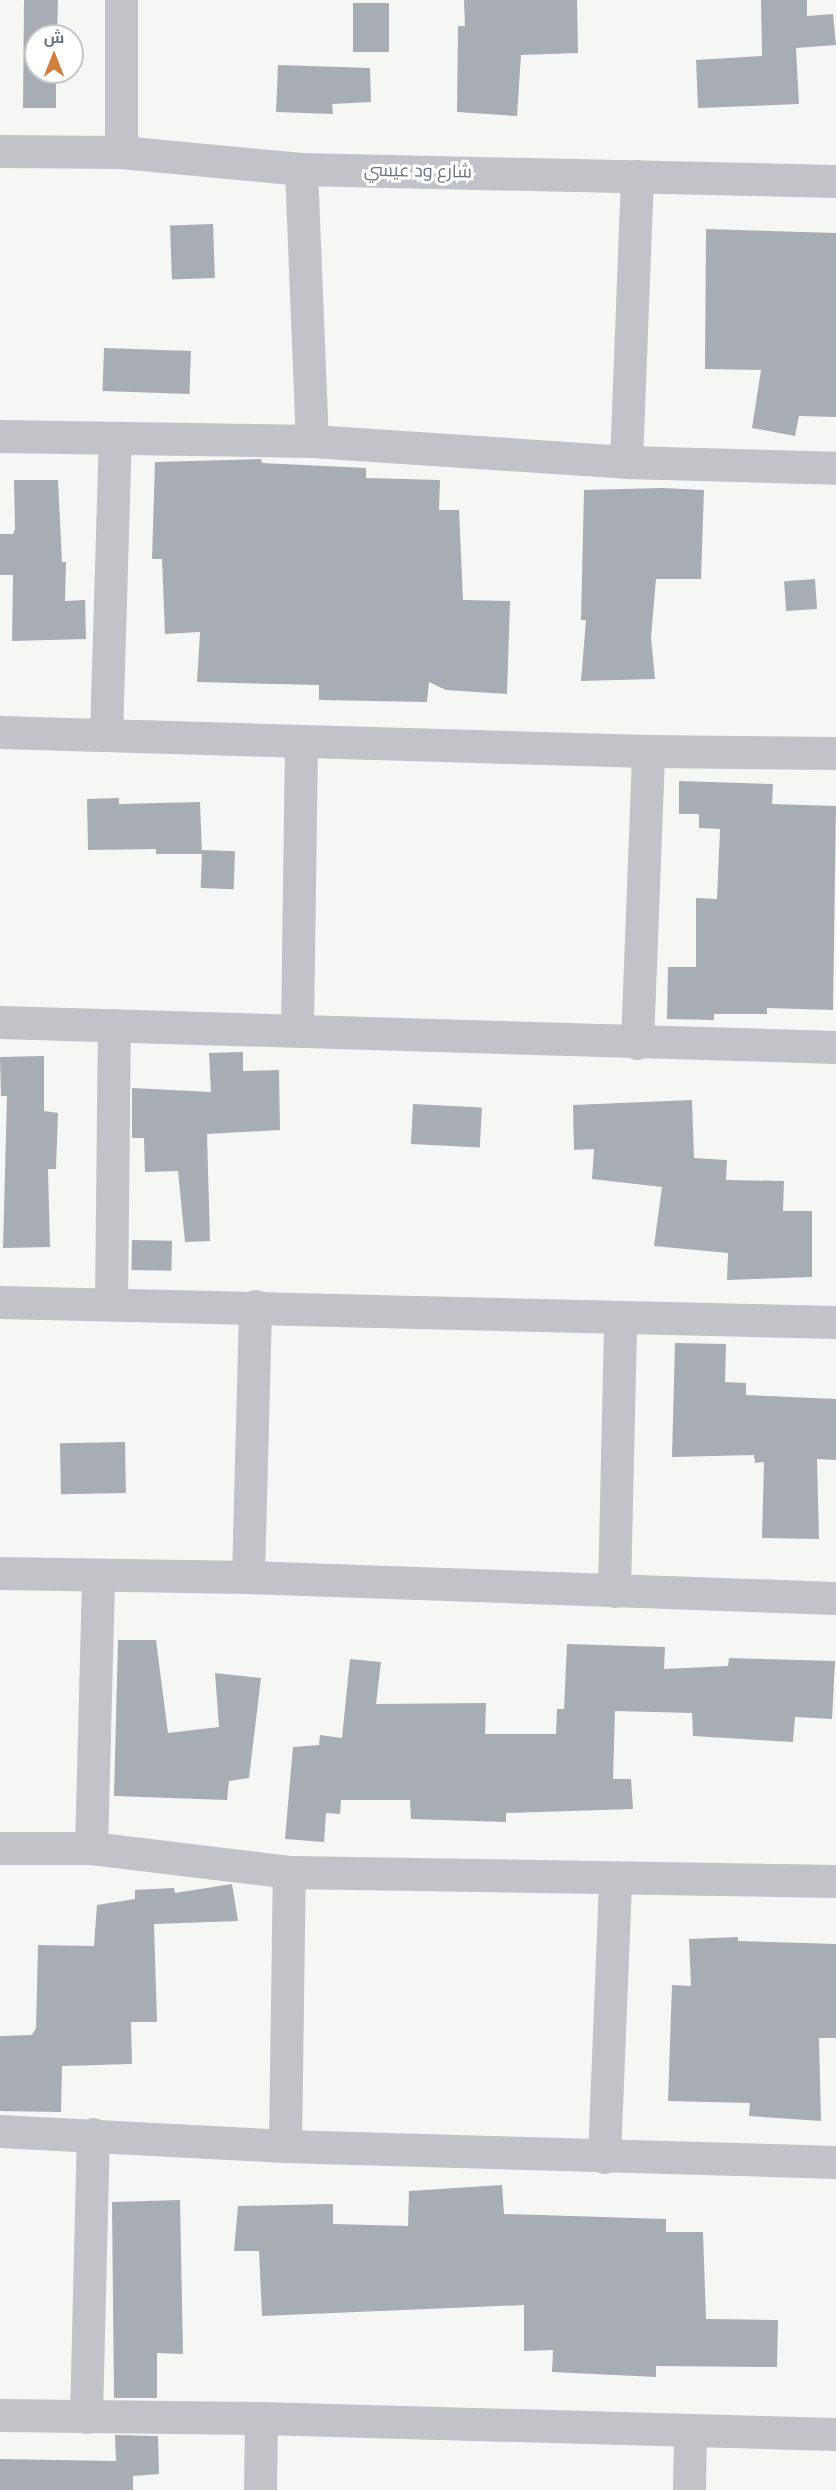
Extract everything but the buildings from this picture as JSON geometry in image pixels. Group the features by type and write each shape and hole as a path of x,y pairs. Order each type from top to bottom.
{"street":[{"path":"121,0 121,152"},
{"name":"شارع ود عيسي","path":"0,151 121,152 301,169 836,181"},
{"path":"301,169 312,441"},
{"path":"626,462 637,176"},
{"path":"0,436 312,441 626,462 836,468"},
{"path":"106,735 115,438"},
{"path":"0,732 648,751 836,753"},
{"path":"297,1028 302,742"},
{"path":"637,1043 648,751"},
{"path":"0,1022 297,1028 637,1043 836,1047"},
{"path":"111,1305 114,1025"},
{"path":"0,1302 255,1306 620,1320 836,1322"},
{"path":"248,1577 255,1306"},
{"path":"614,1591 620,1320"},
{"path":"0,1573 248,1577 836,1598"},
{"path":"91,1848 98,1575"},
{"path":"0,1848 91,1848 289,1872 836,1881"},
{"path":"285,2146 289,1872"},
{"path":"604,2157 615,1878"},
{"path":"0,2132 93,2134 285,2146 836,2162"},
{"path":"86,2417 93,2134"},
{"path":"0,2415 261,2418 690,2432 836,2434"},
{"path":"260,2490 261,2418"},
{"path":"688,2490 690,2432"}]}
